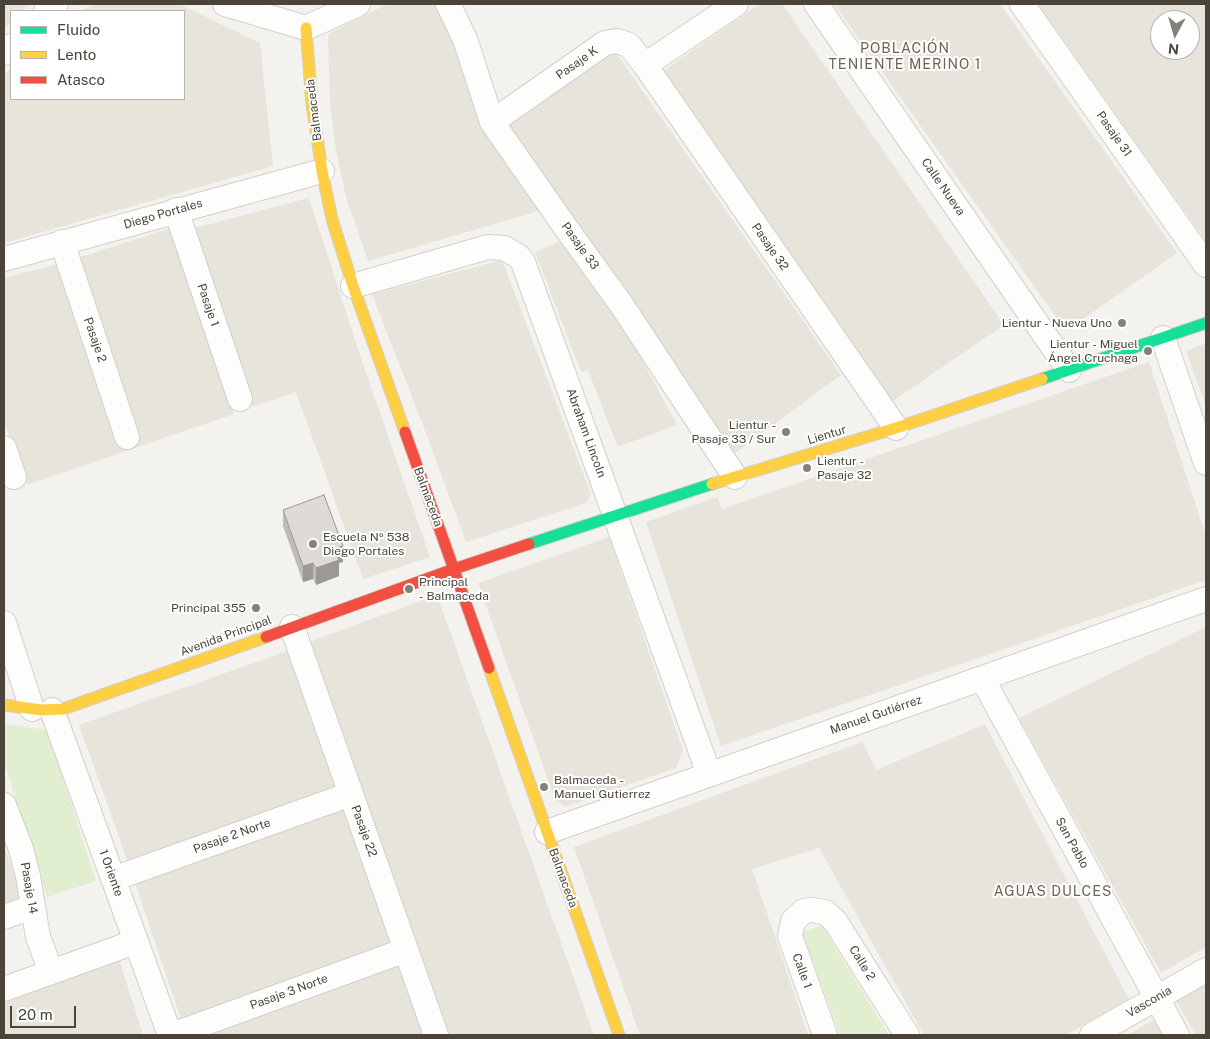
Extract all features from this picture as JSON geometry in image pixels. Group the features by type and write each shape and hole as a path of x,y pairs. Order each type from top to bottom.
{"main road":[{"name":"Balmaceda","path":"306,28 312,104 322,171 332,219 353,286 619,1035"},
{"name":"Lientur","path":"454,568 735,477 896,428 1206,323"},
{"name":"Avenida Principal","path":"4,705 42,710 73,706 454,568"}],"street":[{"path":"226,4 306,28 358,4"},
{"name":"Pasaje 33","path":"448,4 465,39 492,122 621,304 735,477"},
{"path":"645,65 736,4"},
{"name":"Calle Nueva","path":"816,4 1070,370"},
{"name":"Pasaje 31","path":"1022,4 1206,265"},
{"name":"Pasaje K","path":"492,122 606,43 617,41 629,45 645,65"},
{"name":"Pasaje 32","path":"645,65 896,428"},
{"name":"Diego Portales","path":"4,259 322,171"},
{"name":"Pasaje 1","path":"176,210 240,399"},
{"name":"Pasaje 2","path":"62,242 128,437"},
{"name":"Abraham Lincoln","path":"353,286 488,247 504,248 518,256 527,269 709,774"},
{"path":"1163,338 1206,463"},
{"path":"4,449 14,477"},
{"name":"Manuel Gutiérrez","path":"547,832 1206,599"},
{"name":"1 Oriente","path":"4,623 113,879 171,1035"},
{"name":"Pasaje 22","path":"292,627 436,1035"},
{"name":"San Pablo","path":"982,678 1177,1035"},
{"name":"Pasaje 2 Norte","path":"113,879 351,794"},
{"name":"Pasaje 14","path":"4,805 21,849 28,876 38,937 51,972"},
{"path":"4,917 32,907"},
{"name":"Calle 2","path":"804,911 818,910 825,912 835,921 907,1035"},
{"name":"Calle 1","path":"804,911 793,921 790,936 825,1035"},
{"path":"4,989 136,942"},
{"name":"Pasaje 3 Norte","path":"171,1035 406,950"},
{"name":"Vasconia","path":"1092,1035 1206,970"}],"shaded area":[{"path":"4,4 30,4 23,10 10,10 10,23 4,29"},
{"path":"95,4 179,4 260,43 273,166 4,243 4,75 10,69 10,100 185,100 185,10 83,10"},
{"path":"387,4 438,4 542,210 368,261 346,197 336,151 330,104 328,34"},
{"path":"760,4 782,4 1004,325 893,401 664,70"},
{"path":"834,4 1000,4 1177,253 1066,331"},
{"path":"1038,4 1206,4 1206,241"},
{"path":"614,50 841,375 733,455 501,128"},
{"path":"309,198 362,361 430,557 363,579 296,392 252,407 195,228"},
{"path":"174,227 234,414 27,485 4,421 4,278 62,263"},
{"path":"563,240 621,321 677,425 618,447 588,370 581,372 535,252"},
{"path":"502,260 591,494 586,503 466,542 372,294"},
{"path":"1206,343 1206,406 1186,351"},
{"path":"1149,362 1206,536 1206,580 721,746 646,522 717,497 722,509"},
{"path":"609,537 683,750 676,768 565,807 555,799 478,583"},
{"path":"437,595 594,1035 448,1035 309,642"},
{"path":"1206,627 1206,947 1161,973 1019,718"},
{"path":"290,650 339,788 128,862 79,725"},
{"path":"985,724 1129,999 1066,1035 924,1035 819,848 752,869 808,1035 640,1035 574,847 862,742 876,770"},
{"path":"345,808 392,946 182,1022 134,880"},
{"path":"4,845 24,902 4,910"},
{"path":"118,956 143,1035 4,1035 4,996"},
{"path":"399,963 424,1035 195,1035"},
{"path":"1206,984 1206,1035 1196,1035 1176,1000"},
{"path":"1155,1019 1164,1035 1127,1035"}],"green space":[{"path":"4,724 47,730 96,881 47,897 4,762"},
{"path":"822,926 889,1035 840,1035 802,932"}],"building":[{"name":"Escuela Nº 538 Diego Portales","path":"324,495 343,546 334,549 339,560 316,568 313,563 303,566 283,510"}],"traffic: fast":[{"path":"1042,379 1206,323"},
{"path":"529,544 712,484"}],"traffic: slow":[{"path":"306,28 312,104 322,171 332,219 353,286 405,432"},
{"path":"712,484 896,428 1042,379"},
{"path":"4,705 42,710 63,709 266,637"},
{"path":"489,668 619,1035"}],"traffic: jam":[{"path":"405,432 489,668"},
{"path":"266,637 529,544"}],"place":[{"name":"Lientur - Nueva Uno","path":"1122,323"},
{"name":"Lientur - Miguel Ángel Cruchaga","path":"1148,351"},
{"name":"Lientur - Pasaje 33 / Sur","path":"786,432"},
{"name":"Lientur - Pasaje 32","path":"807,468"},
{"name":"Escuela Nº 538 Diego Portales","path":"313,544"},
{"name":"Principal - Balmaceda","path":"409,589"},
{"name":"Principal 355","path":"256,608"},
{"name":"Balmaceda - Manuel Gutierrez","path":"544,787"}],"district":[{"name":"POBLACIÓN TENIENTE MERINO 1","path":"905,58"},
{"name":"AGUAS DULCES","path":"1053,892"}]}
